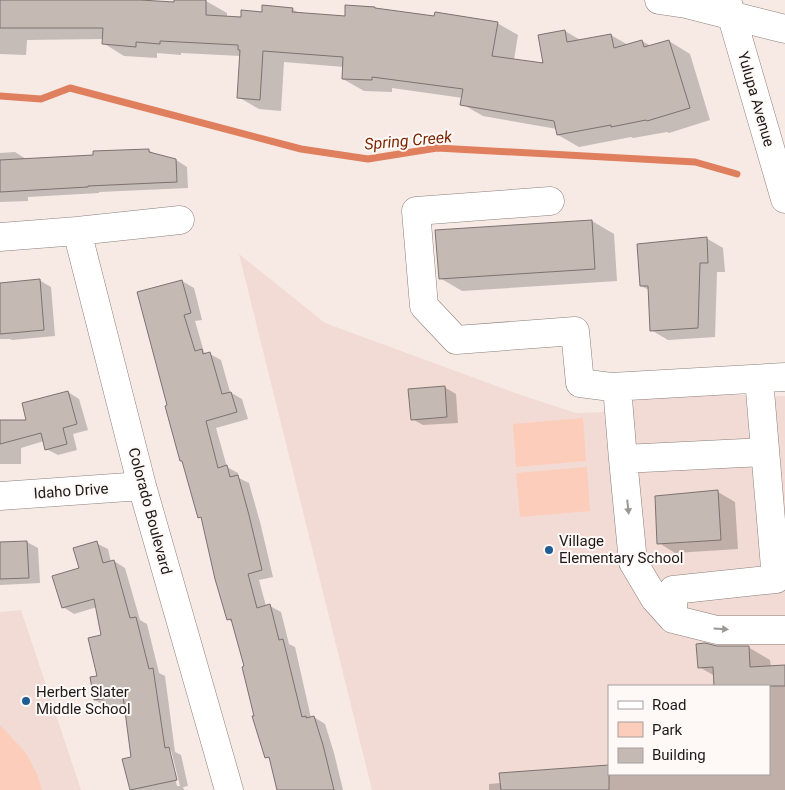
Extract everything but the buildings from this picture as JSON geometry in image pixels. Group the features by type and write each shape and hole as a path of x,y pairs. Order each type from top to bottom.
{"street":[{"path":"659,0 729,8 785,30"},
{"name":"Yulupa Avenue","path":"729,8 785,199"},
{"path":"550,201 416,211 424,306 456,340 575,331 580,383 611,387 772,378 765,452 781,579 672,590 673,619"},
{"path":"0,237 180,220"},
{"name":"Colorado Boulevard","path":"77,231 142,486 229,790"},
{"path":"617,387 633,562 655,599 673,619 717,630 785,630"},
{"path":"623,459 765,452"},
{"name":"Idaho Drive","path":"0,496 142,486"}],"shaded area":[{"name":"Village Elementary School","path":"239,254 325,323 521,395 576,413 605,412 606,392 785,396 785,790 372,790"},
{"name":"Herbert Slater Middle School","path":"21,610 81,790 0,790 0,612"}],"green space":[{"path":"583,418 586,461 516,467 513,424"},
{"path":"587,467 590,511 520,517 516,473"},
{"path":"0,725 26,753 37,774 42,790 0,790"}],"waterway":[{"name":"Spring Creek","path":"0,96 41,99 70,88 301,149 368,159 437,148 695,162 737,174"}],"place":[{"name":"Village Elementary School","path":"549,550"},
{"name":"Herbert Slater Middle School","path":"26,701"}]}
